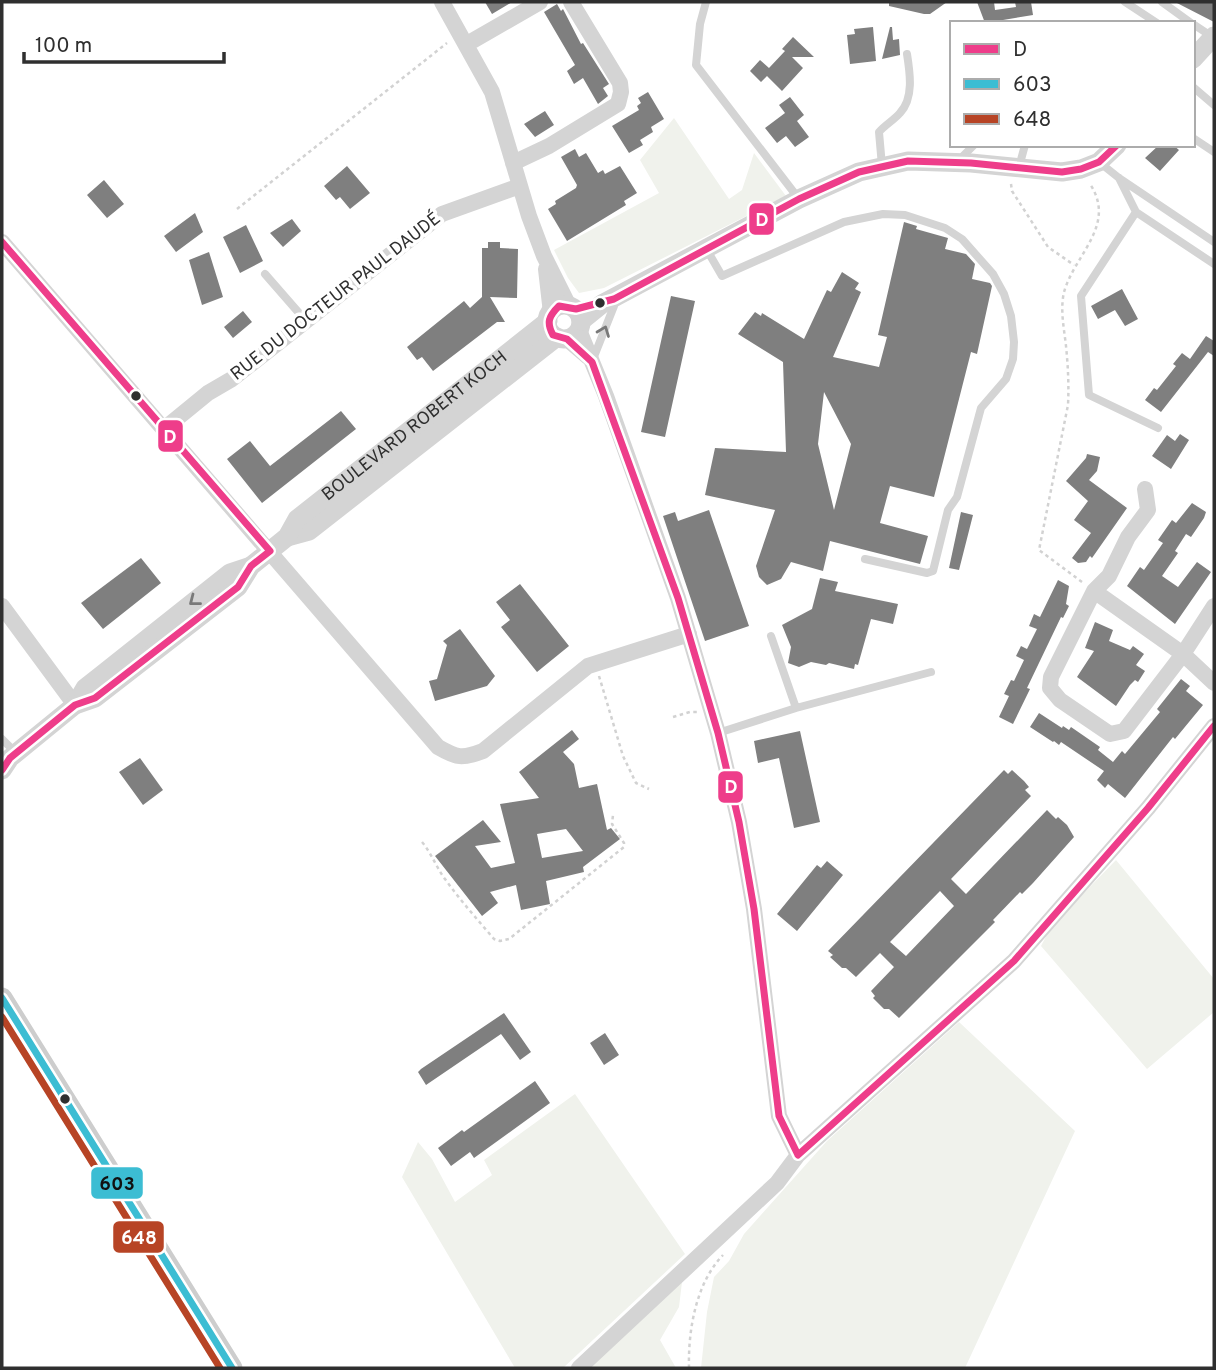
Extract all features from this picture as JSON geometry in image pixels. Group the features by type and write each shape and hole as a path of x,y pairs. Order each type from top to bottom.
{"main road":[{"path":"2,998 232,1368"},
{"path":"2,1018 219,1368"}],"street":[{"path":"464,38 540,2"},
{"path":"513,163 550,146 618,104 620,83 571,2"},
{"path":"446,3 492,92 520,186 566,322 592,362 690,634 718,733 738,822 754,909 779,1116 799,1155"},
{"path":"1090,165 1114,147"},
{"name":"BOULEVARD ROBERT KOCH","path":"7,760 75,705 85,688 230,573 251,566 288,537 297,519 566,322 799,199 859,172 908,161 957,162 1062,172 1090,165"},
{"name":"RUE DU DOCTEUR PAUL DAUDÉ","path":"164,429 442,214 520,186"},
{"path":"2,242 438,747 455,757 469,757 483,751 588,666 690,634"},
{"path":"1145,489 1148,510 1128,537 1109,576 1094,591 1051,677 1051,688 1060,700 1110,734 1124,731 1183,654 1214,606"},
{"path":"1094,591 1183,654 1214,683"},
{"path":"2,606 75,705"},
{"path":"579,1368 777,1183 799,1155 1014,961 1147,808 1214,726"}],"lane":[{"path":"706,2 700,24 696,65 799,199"},
{"path":"1125,2 1154,21"},
{"path":"1161,2 1188,21"},
{"path":"1195,29 1205,45"},
{"path":"882,166 879,132 900,114 907,104 910,86 907,54"},
{"path":"1195,89 1214,104"},
{"path":"1195,139 1214,152"},
{"path":"957,162 972,147"},
{"path":"1017,167 1024,147"},
{"path":"1090,165 1119,178 1214,242"},
{"path":"1119,178 1136,212 1214,264"},
{"path":"1136,212 1081,296 1089,395 1158,428"},
{"path":"707,249 722,276 844,222 883,214 905,215 945,228 962,239 993,274 1004,294 1011,316 1013,359 1006,379 981,408 957,497 948,510 933,571 927,573 865,559"},
{"path":"265,274 306,321"},
{"path":"592,362 610,316 608,302"},
{"path":"771,636 796,708"},
{"path":"718,733 796,708 931,672"},
{"path":"2,739 7,760"}],"path":[{"path":"237,209 464,38"},
{"path":"1090,165 1098,195 1099,218 1097,230 1075,266 1062,308 1069,382 1068,405 1039,550 1094,591"},
{"path":"1017,167 1011,181 1012,191 1048,247 1075,266"},
{"path":"604,660 607,668 597,671 623,756 636,783 649,789"},
{"path":"673,717 690,712 712,713"},
{"path":"422,842 434,857 437,868 446,880 494,939 500,942 509,939 624,847 612,824 613,815"},
{"path":"689,1368 689,1350 698,1297 717,1261 726,1252"}],"shaded area":[{"path":"674,118 729,199 742,190 754,153 786,196 604,288 579,293 554,250 659,193 640,160"},
{"path":"1116,860 1214,979 1214,1012 1147,1069 1041,946 1051,927"},
{"path":"959,1022 1075,1131 965,1368 701,1368 714,1277 729,1261 744,1234 827,1141"},
{"path":"575,1094 685,1254 563,1368 515,1368 402,1177 418,1142 432,1159 455,1202 492,1175 484,1160"},
{"path":"682,1282 679,1307 660,1340 676,1368 588,1368"}],"building":[{"path":"485,2 512,2 492,14"},
{"path":"889,2 947,2 930,14 924,14 889,6"},
{"path":"977,2 994,2 995,10 1016,7 1015,2 1031,2 1033,15 984,21"},
{"path":"1175,2 1214,2 1214,22"},
{"path":"557,4 561,11 563,9 581,44 583,43 609,84 603,88 608,96 598,104 583,78 574,84 567,71 575,65 544,12"},
{"path":"873,27 876,61 850,64 847,35 855,34 854,29"},
{"path":"890,27 893,40 899,39 900,55 882,59"},
{"path":"793,37 814,57 792,57 803,68 782,91 767,76 761,82 750,71 760,60 769,68 785,51 782,49"},
{"path":"648,92 664,119 651,127 653,132 640,140 643,145 629,153 612,126 639,110 637,106 641,103 638,98"},
{"path":"790,97 804,115 797,121 809,137 795,147 786,136 777,143 765,128 785,113 779,105"},
{"path":"545,111 554,125 535,137 524,124"},
{"path":"1157,147 1175,147 1179,150 1160,171 1145,158"},
{"path":"575,149 579,157 586,153 598,173 603,170 605,174 620,166 637,193 624,201 626,205 567,241 548,209 556,204 555,201 576,188 577,185 561,157"},
{"path":"347,166 370,193 350,209 340,197 336,200 324,186"},
{"path":"104,180 124,204 107,218 87,195"},
{"path":"195,213 203,232 176,252 164,236"},
{"path":"292,219 301,231 283,247 270,233"},
{"path":"904,222 917,226 916,229 948,238 945,249 966,254 975,264 972,279 990,283 992,286 977,354 971,352 934,497 890,486 880,523 928,536 920,564 830,541 823,571 791,562 781,579 767,585 759,577 756,566 775,510 705,495 715,448 786,452 783,362 738,334 755,312 761,316 762,313 804,339 827,290 831,292 842,272 859,283 855,289 861,292 833,357 879,367 887,337 878,335","holes":["824,392 851,444 834,510 818,444"]},
{"path":"246,225 263,261 240,273 223,237"},
{"path":"488,242 500,242 500,248 518,249 517,298 490,297 505,322 497,322 433,371 422,357 417,360 407,347 464,301 470,308 482,297 482,248 488,248"},
{"path":"209,252 223,297 202,305 189,260"},
{"path":"1122,289 1138,319 1125,326 1115,310 1098,319 1091,306"},
{"path":"671,296 695,301 665,437 641,432"},
{"path":"243,311 252,322 233,338 224,327"},
{"path":"1206,336 1214,341 1214,356 1208,352 1161,412 1145,400 1154,388 1157,390 1176,366 1173,364 1182,353 1190,359"},
{"path":"341,411 356,429 262,503 227,459 250,441 270,466"},
{"path":"1180,434 1189,440 1171,469 1152,456 1167,435 1175,441"},
{"path":"1087,454 1100,457 1097,471 1089,480 1127,508 1092,558 1090,556 1086,562 1078,563 1072,558 1091,533 1074,520 1088,501 1066,481"},
{"path":"1192,503 1206,512 1204,518 1191,537 1186,534 1175,551 1178,553 1162,576 1178,587 1197,562 1211,572 1175,624 1127,586 1140,567 1144,570 1163,543 1158,540 1172,520 1176,523"},
{"path":"709,510 749,626 705,641 663,516 675,512 678,521"},
{"path":"961,512 973,515 959,570 949,568"},
{"path":"141,558 161,583 103,629 81,603"},
{"path":"820,578 838,582 835,591 898,604 893,624 871,619 858,665 855,664 854,669 829,663 826,665 811,662 799,667 788,663 791,647 782,625 812,609"},
{"path":"1058,580 1069,586 1066,604 1069,606 1063,618 1061,617 1027,688 1030,689 1013,724 999,717 1009,696 1004,694 1024,660 1016,656 1021,646 1027,649 1037,629 1029,626 1034,614 1040,617"},
{"path":"520,584 569,646 537,672 501,627 510,620 496,602"},
{"path":"1095,622 1113,630 1109,641 1130,650 1133,646 1144,654 1136,665 1145,671 1138,682 1135,680 1130,685 1116,706 1077,677 1094,651 1085,648"},
{"path":"460,629 495,676 487,686 435,701 429,681 437,679 447,645 443,641"},
{"path":"1181,679 1190,686 1186,691 1203,705 1175,739 1173,737 1125,798 1108,784 1105,788 1097,780 1104,771 1061,742 1059,745 1030,727 1039,713 1062,728 1063,726 1069,730 1071,727 1100,747 1098,750 1113,762 1122,751 1125,754 1160,712 1157,709"},
{"path":"572,730 579,739 563,752 574,764 579,788 597,784 607,830 611,828 620,839 583,867 584,872 546,881 550,904 521,910 516,885 490,892 498,903 482,916 435,856 483,820 501,842 475,846 491,868 515,863 500,804 539,798 519,772","holes":["566,829 583,851 542,858 537,834"]},
{"path":"800,731 820,822 794,828 779,758 758,763 754,741"},
{"path":"140,758 163,790 143,805 119,772"},
{"path":"1004,770 1008,774 1012,770 1024,781 1029,787 1025,790 1031,796 951,879 966,894 1047,810 1067,825 1074,837 1033,883 1022,894 1020,892 993,920 995,922 899,1018 873,998 875,996 871,991 894,967 880,953 856,977 830,957 833,955 828,951","holes":["940,891 954,906 906,956 890,942"]},
{"path":"827,861 843,875 797,931 777,914 817,865 821,868"},
{"path":"504,1013 531,1052 520,1060 501,1034 426,1085 418,1072 421,1069"},
{"path":"605,1033 619,1055 604,1065 590,1043"},
{"path":"535,1081 550,1103 474,1158 470,1152 451,1166 438,1148"}],"transit line":[{"name":"D","path":"798,1155 779,1116 754,909 739,822 718,733 678,598 592,362 567,339 553,335 550,319 559,306 576,309 614,299 799,199 859,172 908,161 971,163 1062,172 1099,162 1115,147"},
{"name":"D","path":"2,242 270,551"},
{"name":"D","path":"2,770 10,758 75,705 95,698 238,587 251,566 270,551"},
{"name":"D","path":"798,1155 1014,961 1148,808 1214,726"},
{"name":"603","path":"2,998 232,1368"},
{"name":"648","path":"2,1017 220,1368"}]}
